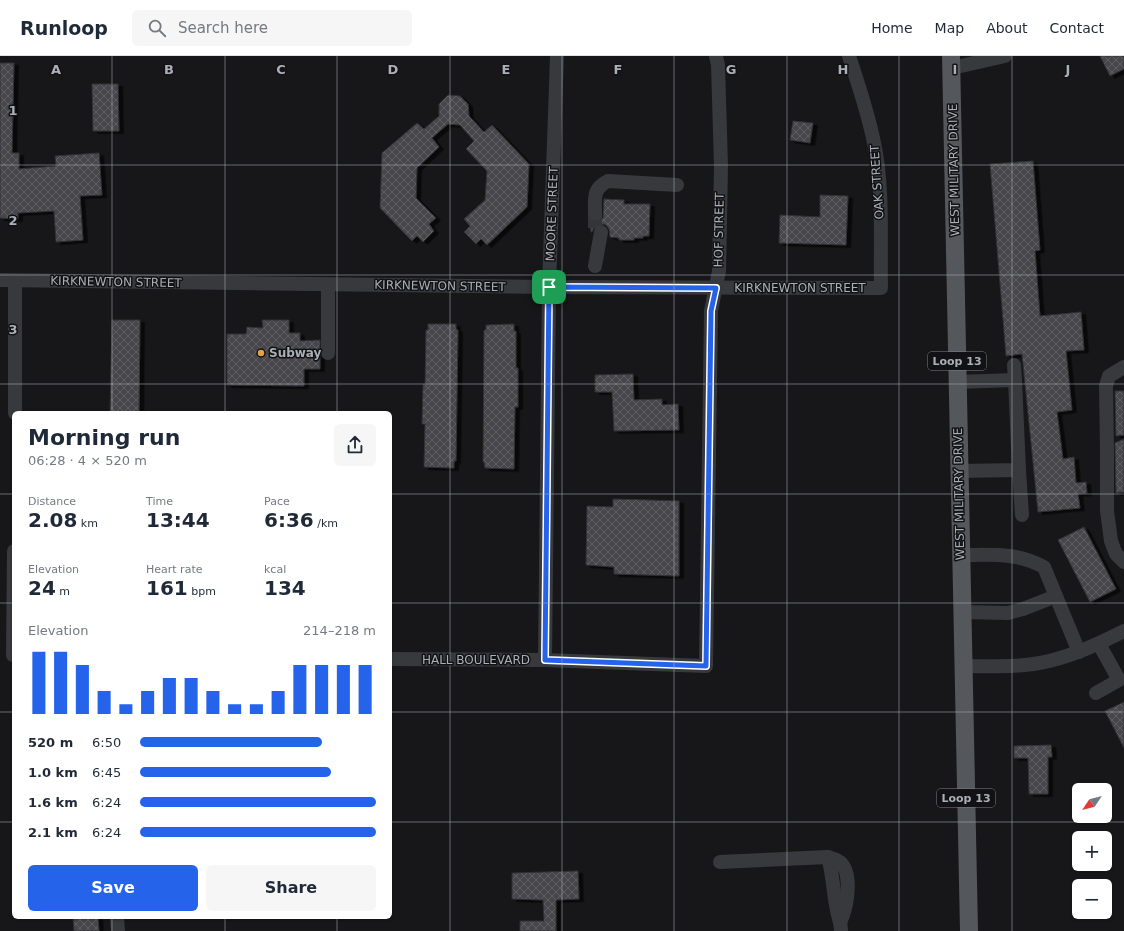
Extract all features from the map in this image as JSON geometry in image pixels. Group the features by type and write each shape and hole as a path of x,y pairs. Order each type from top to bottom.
{"main road":[{"name":"WEST MILITARY DRIVE","path":"952,62 957,382 969,931"}],"street":[{"name":"MOORE STREET","path":"545,660 549,287 557,56"},
{"name":"HOF STREET","path":"706,666 711,311 719,271 721,166 718,65 716,56"},
{"name":"OAK STREET","path":"849,56 864,101 874,139 879,184 881,288"},
{"path":"952,62 1005,56"},
{"path":"598,214 602,193 607,189 677,187"},
{"path":"595,266 598,232"},
{"name":"KIRKNEWTON STREET","path":"0,280 549,287 881,288"},
{"path":"15,280 15,411"},
{"path":"328,284 328,353"},
{"path":"1014,365 1022,515"},
{"path":"1124,367 1109,376 1106,386 1107,511 1111,541 1116,554 1124,562"},
{"path":"957,382 1015,380"},
{"path":"959,471 1019,470"},
{"path":"961,555 1006,555 1032,560 1044,567 1080,652"},
{"path":"9,655 12,593"},
{"path":"962,612 1008,613 1024,609 1056,596"},
{"path":"963,666 1015,666 1049,661 1080,652 1124,632"},
{"path":"1096,693 1121,679 1099,644"},
{"name":"HALL BOULEVARD","path":"392,659 545,660 706,666"},
{"path":"720,862 828,857 840,862 843,866 848,882 846,907 841,926"},
{"path":"117,919 118,931"}],"building":[{"path":"1100,56 1124,56 1124,69 1110,76"},
{"path":"0,63 14,63 12,153 19,153 19,169 56,166 55,156 99,153 102,195 80,196 83,240 56,242 54,211 18,213 18,219 0,218"},
{"path":"92,84 118,84 119,131 93,131"},
{"path":"448,95 460,96 468,104 469,116 484,132 492,125 529,164 527,207 487,245 481,239 476,244 464,232 470,226 464,219 485,200 487,171 466,149 474,141 460,125 448,124 432,138 439,147 417,168 416,198 436,218 429,224 434,231 423,242 417,236 412,241 380,208 382,153 417,123 424,129 439,116 439,104"},
{"path":"793,121 813,123 810,143 790,140"},
{"path":"1033,161 1040,250 1035,251 1040,316 1081,312 1084,350 1066,351 1072,410 1057,412 1063,459 1074,457 1076,483 1086,482 1087,493 1078,494 1080,508 1038,512 1022,354 1006,356 990,164"},
{"path":"820,195 848,196 846,245 779,243 780,215 820,217"},
{"path":"604,199 624,200 624,204 650,204 649,236 634,238 634,240 619,240 619,238 610,237 609,229 606,225 602,224 595,226 591,232 590,221 596,222 603,218"},
{"path":"112,320 140,320 139,411 110,411"},
{"path":"262,320 289,320 289,333 300,333 300,341 320,340 320,369 304,369 304,386 227,385 227,334 246,334 247,327 263,328"},
{"path":"428,324 456,324 456,329 458,330 456,461 454,461 454,468 424,467 425,424 422,424 423,384 425,385 426,330 428,330"},
{"path":"514,324 514,331 516,331 516,368 518,368 518,407 515,407 514,469 485,468 483,462 484,330 486,330 486,325"},
{"path":"633,374 634,400 662,399 662,405 678,404 679,430 614,431 612,392 595,392 595,375"},
{"path":"1115,391 1124,391 1124,435 1116,436"},
{"path":"1124,439 1124,492 1116,493 1115,443"},
{"path":"613,499 679,501 679,576 614,574 614,567 586,565 587,506 613,507"},
{"path":"1084,527 1116,589 1090,602 1058,540"},
{"path":"1124,702 1124,748 1105,711"},
{"path":"1051,745 1052,757 1048,757 1048,794 1029,794 1028,758 1014,758 1014,746"},
{"path":"578,871 579,899 556,900 556,931 520,931 520,921 544,921 543,900 512,899 512,873"},
{"path":"73,919 98,919 99,931 74,931"}],"tunnel":[{"path":"595,214 595,232"}],"place":[{"name":"Subway","path":"261,353"}],"route":[{"path":"549,287 716,288 711,311 706,666 545,660 549,287"}]}
